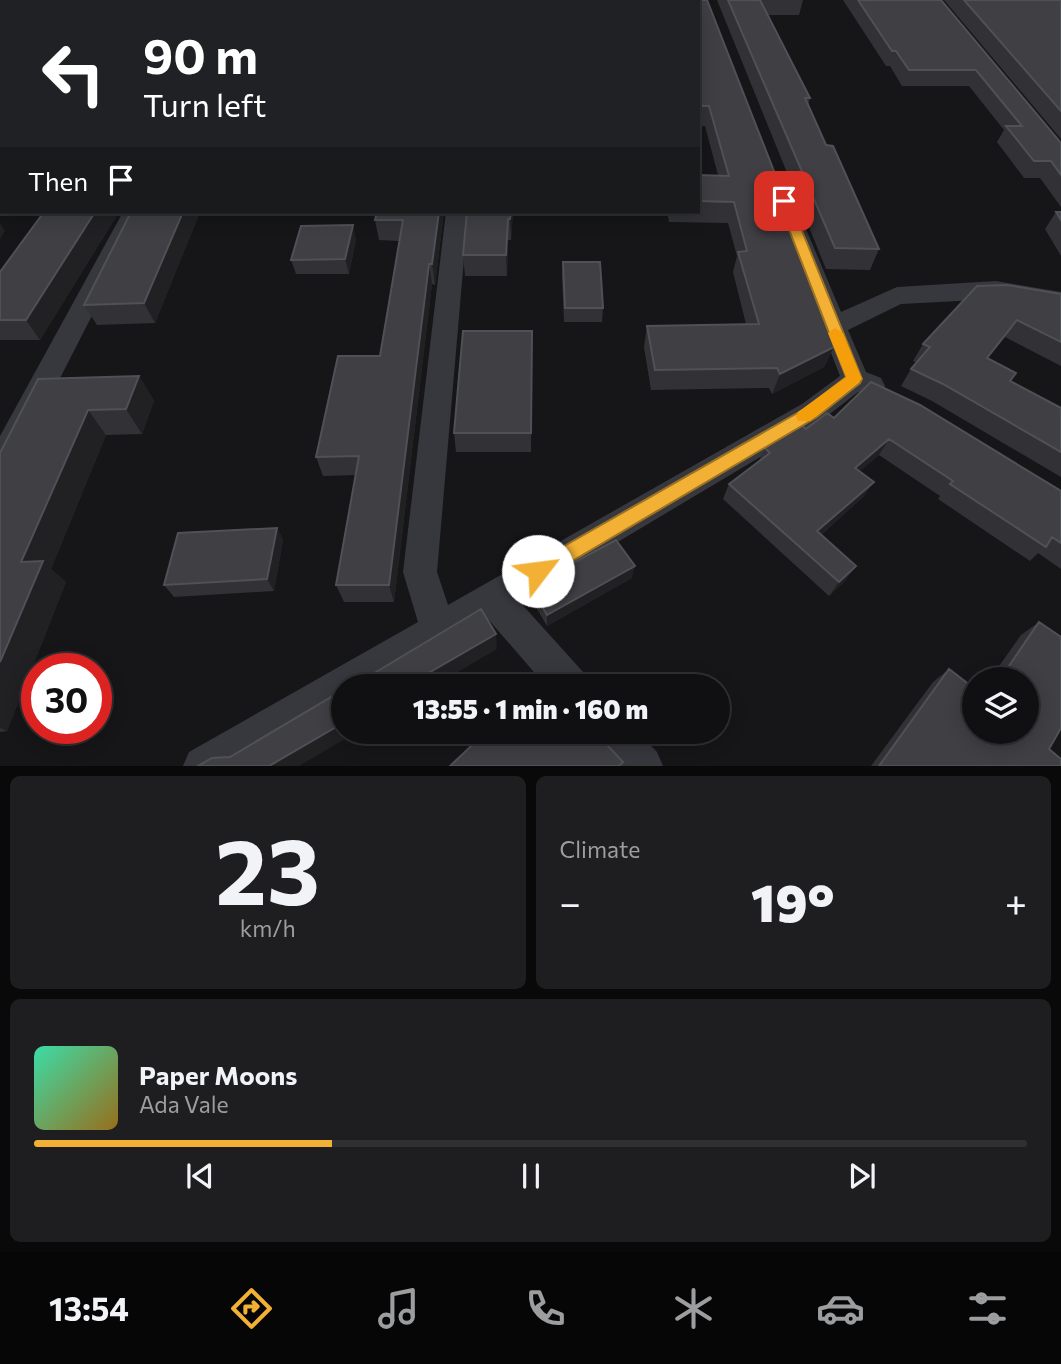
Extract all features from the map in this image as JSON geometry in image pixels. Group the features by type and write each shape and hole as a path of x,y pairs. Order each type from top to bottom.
{"street":[{"path":"784,201 855,379 899,400"},
{"path":"0,465 133,214"},
{"path":"438,629 421,572 457,214"},
{"path":"832,327 897,296 996,290 1061,301"},
{"path":"203,765 812,412 855,379"},
{"path":"492,597 561,674"},
{"path":"623,744 643,765"}],"building":[{"path":"700,0 707,0 804,248 801,248 834,347 780,374 777,368 655,370 647,326 759,324 738,252 747,251 734,202 700,201 700,175 729,176 709,106 702,106"},
{"path":"728,0 760,0 810,98 805,98 826,145 833,146 879,249 835,248"},
{"path":"858,0 941,0 1061,143 1061,175 1051,161 1034,161 1006,126 1022,126 976,70 909,70 896,51 892,51"},
{"path":"964,0 1061,0 1061,111"},
{"path":"43,214 94,214 26,320 0,320 0,272"},
{"path":"130,214 182,214 144,303 84,305"},
{"path":"376,214 439,214 432,264 429,264 389,585 336,585 359,456 316,457 338,356 380,356 403,220 375,220"},
{"path":"467,214 511,214 508,219 506,255 463,255"},
{"path":"353,225 345,259 291,260 301,226"},
{"path":"563,262 600,262 603,308 565,308"},
{"path":"1007,285 1061,294 1061,342 1017,320 987,358 1016,373 1010,381 1061,408 1061,452 943,384 911,369 930,347 923,344 977,286"},
{"path":"463,331 532,331 531,433 454,433"},
{"path":"139,376 126,409 88,410 21,562 43,561 0,662 0,453 38,379"},
{"path":"871,382 920,405 1061,491 1061,543 1052,537 1046,547 950,484 953,481 889,439 855,468 874,482 817,531 856,566 839,582 729,484 770,453 765,448 779,437 800,424 806,429 827,413 834,418"},
{"path":"277,528 267,579 164,585 178,533"},
{"path":"616,540 635,566 547,615 530,586"},
{"path":"481,609 496,634 427,674 373,674"},
{"path":"1039,622 1061,637 1061,728 1049,749 1061,759 1061,766 879,766 949,669 962,679 962,744 1039,744 1039,667 1008,667"},
{"path":"331,697 331,730 269,766 198,766 212,758 230,757"},
{"path":"473,744 606,744 623,762 619,766 450,766"}],"slow traffic":[{"path":"804,416 855,379 835,333"}],"route":[{"path":"538,571 812,412 855,379 784,201"}]}
